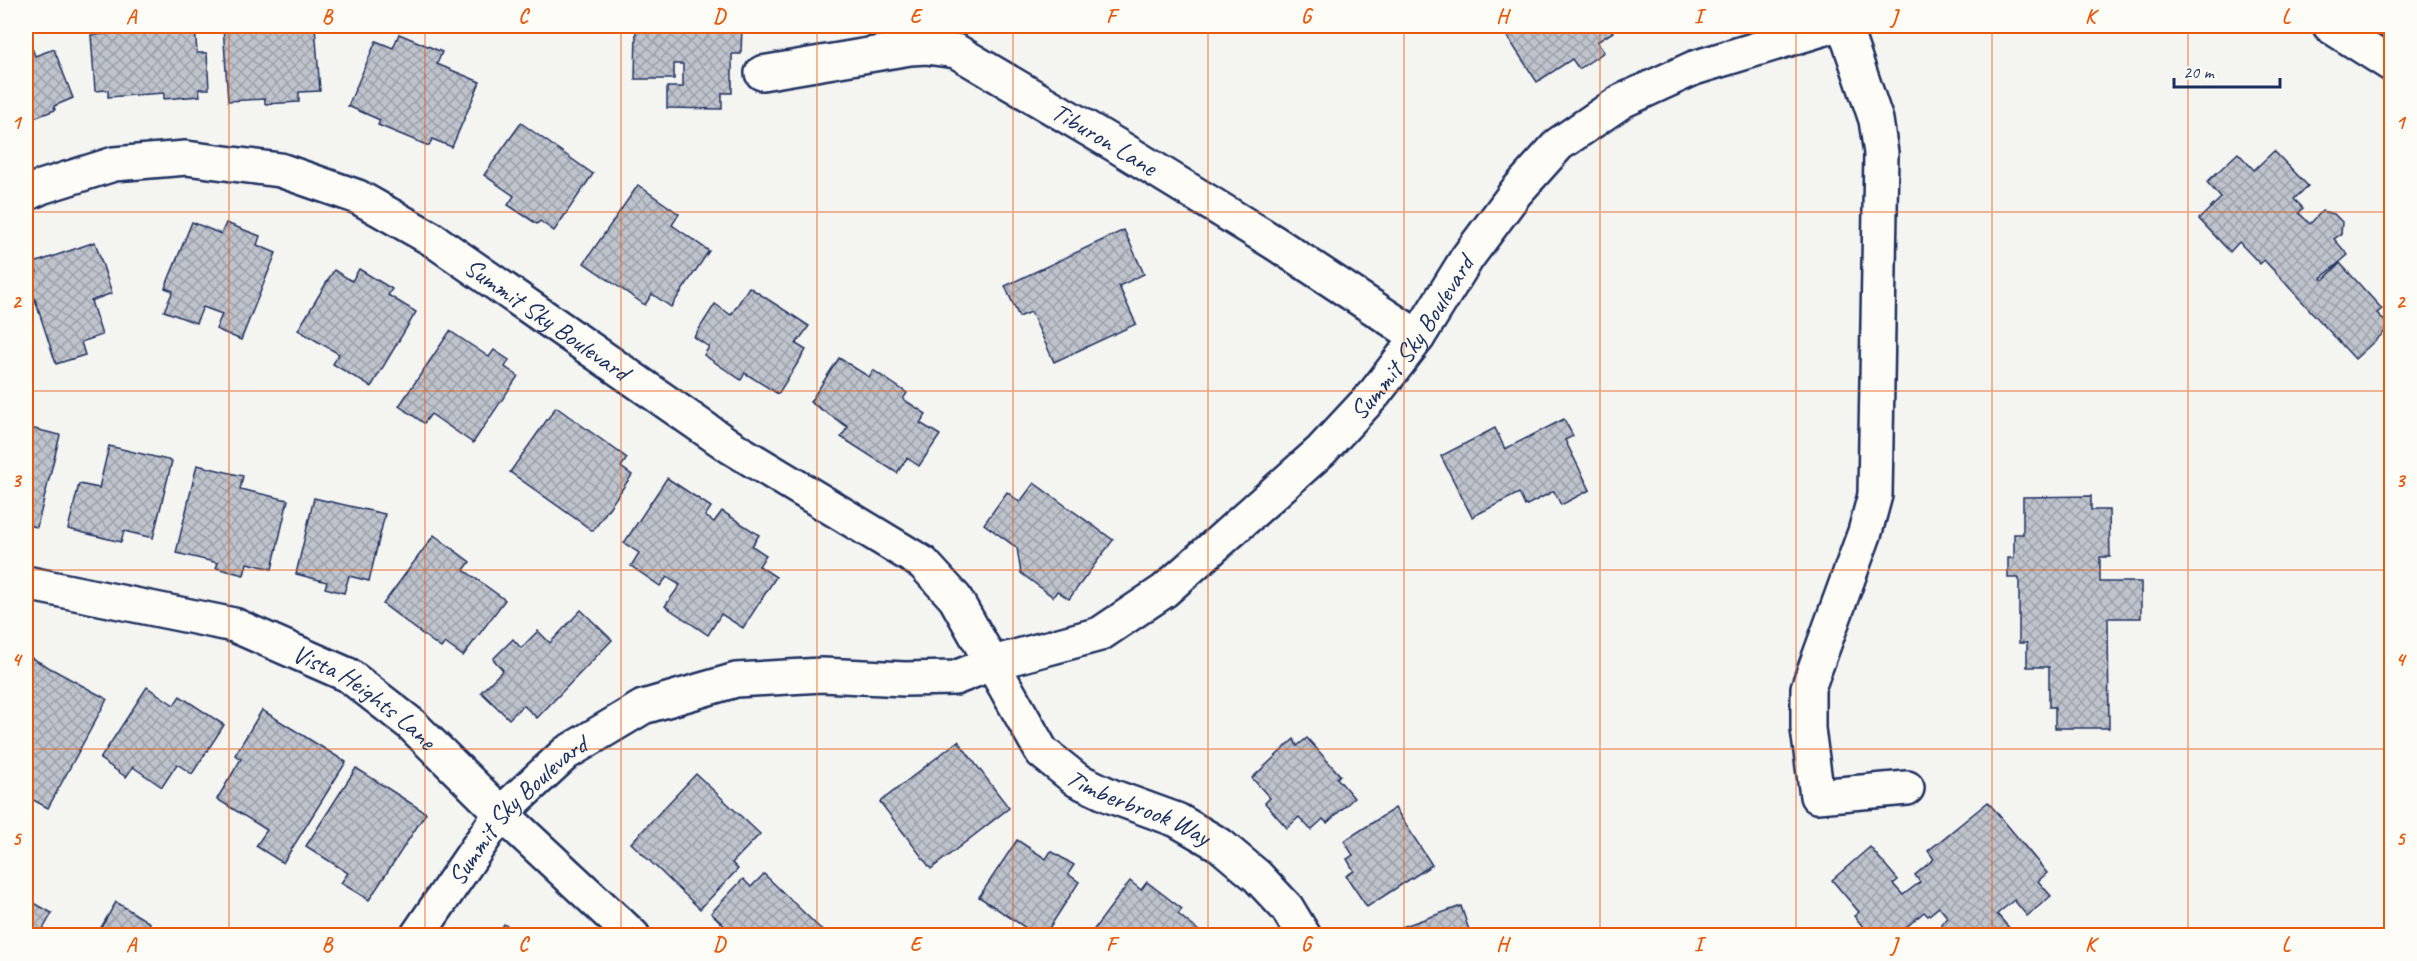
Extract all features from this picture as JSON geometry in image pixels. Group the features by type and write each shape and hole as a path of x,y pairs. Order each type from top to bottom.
{"street":[{"name":"Summit Sky Boulevard","path":"417,936 501,813 566,753 643,707 736,680 822,675 905,679 955,678 993,663 1100,634 1164,591 1321,451 1375,393 1418,337 1467,258 1516,192 1559,144 1622,101 1694,68 1832,26"},
{"path":"1844,26 1876,120 1881,153 1875,495 1865,532 1811,675 1806,706 1817,796 1907,788"},
{"path":"2330,26 2391,65"},
{"name":"Tiburon Lane","path":"762,73 926,46 957,38 1105,138 1275,243 1418,337"},
{"name":"Summit Sky Boulevard","path":"26,194 114,164 186,158 280,170 358,197 432,238 731,447 923,563 955,598 993,663"},
{"name":"Vista Heights Lane","path":"26,582 234,625 348,675 411,724 501,813 633,936"},
{"name":"Timberbrook Way","path":"993,663 1042,752 1077,780 1111,796 1177,820 1220,845 1257,876 1287,908 1304,936"}],"building":[{"path":"106,26 195,26 197,53 207,53 209,89 199,89 200,96 164,99 164,93 108,97 108,90 95,91 91,35 107,34"},
{"path":"223,26 315,26 320,91 299,92 299,102 265,104 265,99 228,101"},
{"path":"652,26 742,26 741,54 732,54 732,93 722,93 722,109 667,108 667,87 683,87 683,64 674,64 674,79 635,79 636,29 652,29"},
{"path":"1608,26 1613,32 1597,42 1604,52 1579,69 1572,59 1537,82 1501,27"},
{"path":"26,32 35,56 54,49 73,98 54,106 55,110 26,121"},
{"path":"399,34 442,52 437,64 480,82 452,147 432,139 429,146 378,125 380,120 348,106 376,41 393,48"},
{"path":"26,121 30,132 26,134"},
{"path":"521,123 593,174 554,231 540,221 537,224 508,205 514,196 484,175"},
{"path":"2274,151 2308,186 2294,199 2303,208 2299,213 2310,224 2322,211 2334,214 2342,222 2341,234 2334,239 2348,255 2321,278 2323,280 2340,263 2382,309 2377,313 2390,327 2355,359 2264,260 2260,264 2239,242 2230,252 2199,219 2221,198 2207,182 2238,153 2254,170"},
{"path":"638,185 679,214 672,225 709,251 671,307 652,294 645,305 584,263"},
{"path":"192,222 221,234 226,223 260,236 257,245 276,253 241,340 216,329 222,314 203,307 196,323 164,311 173,291 165,288"},
{"path":"1124,230 1144,274 1119,286 1136,324 1054,362 1031,312 1019,317 1005,286"},
{"path":"95,242 112,293 91,301 102,335 81,342 85,355 56,364 27,275 37,272 34,263"},
{"path":"359,269 392,289 388,295 416,312 371,387 333,364 339,354 298,330 334,270 352,281"},
{"path":"749,287 809,326 796,344 806,350 778,394 745,373 741,380 704,355 709,347 694,337 715,304 731,315"},
{"path":"450,331 489,357 494,350 509,360 505,367 518,376 473,443 431,414 424,423 399,406"},
{"path":"839,358 869,377 873,370 907,393 903,399 926,414 920,423 940,435 919,466 907,458 897,473 841,437 848,427 810,402"},
{"path":"556,407 627,458 621,467 632,475 593,531 510,472"},
{"path":"1564,419 1573,436 1565,440 1590,490 1561,505 1554,491 1525,506 1519,493 1472,517 1441,456 1495,428 1505,449"},
{"path":"26,427 60,435 37,527 26,525"},
{"path":"109,446 172,461 153,538 124,531 121,542 68,529 79,484 99,488"},
{"path":"197,465 243,476 240,489 288,500 272,569 247,563 244,575 216,568 218,563 176,553"},
{"path":"667,478 711,507 705,516 714,522 722,511 759,535 752,546 766,555 759,566 776,577 743,628 721,614 708,635 665,606 680,585 667,577 660,586 631,566 639,553 624,543"},
{"path":"1034,483 1113,540 1069,599 1057,591 1053,597 1021,573 1017,548 984,524 1007,492 1020,502"},
{"path":"2091,496 2091,510 2109,510 2110,557 2100,557 2100,582 2141,582 2141,618 2108,618 2109,728 2055,728 2055,707 2049,707 2049,667 2027,667 2027,643 2019,643 2019,578 2008,578 2008,558 2014,558 2014,534 2023,534 2023,497"},
{"path":"314,498 385,514 369,581 349,576 344,593 325,588 327,582 296,574"},
{"path":"434,535 470,562 464,570 505,600 463,656 445,643 441,648 383,604"},
{"path":"581,610 612,640 537,718 523,705 509,719 481,692 503,670 493,659 513,639 521,648 538,631 550,643"},
{"path":"26,655 107,699 48,808 26,796"},
{"path":"147,687 174,705 180,696 224,725 192,774 177,764 162,787 133,767 126,777 100,759"},
{"path":"262,710 346,762 283,863 256,846 267,830 217,799 241,759 235,755"},
{"path":"1307,738 1340,775 1337,778 1354,798 1327,823 1323,819 1311,830 1299,817 1287,828 1265,803 1270,798 1252,778 1294,739 1297,746"},
{"path":"958,741 1009,808 931,869 880,802"},
{"path":"356,768 426,813 369,900 341,883 348,873 306,846"},
{"path":"696,774 760,834 732,863 738,869 700,909 631,843"},
{"path":"1988,802 2047,873 2038,881 2051,896 2027,916 2014,900 1997,914 2010,929 2002,936 1942,936 1942,923 1948,918 1939,907 1928,916 1924,912 1896,936 1871,936 1854,916 1859,912 1832,880 1870,847 1898,880 1893,884 1903,895 1920,882 1915,875 1934,859 1928,851"},
{"path":"1395,808 1432,865 1367,907 1346,876 1354,871 1347,859 1353,855 1344,841"},
{"path":"1017,840 1046,859 1051,851 1074,865 1068,874 1079,882 1044,936 1038,936 979,897"},
{"path":"764,874 827,936 735,936 711,913 743,879 751,887"},
{"path":"1130,881 1141,890 1147,882 1182,909 1178,914 1199,931 1195,936 1089,936"},
{"path":"116,902 150,923 147,929 157,936 96,936"},
{"path":"34,903 52,913 39,936 26,936 26,907 31,910"},
{"path":"1461,906 1471,936 1386,936 1385,933"},
{"path":"504,924 522,936 497,936"},
{"path":"169,928 182,936 165,936"}]}
